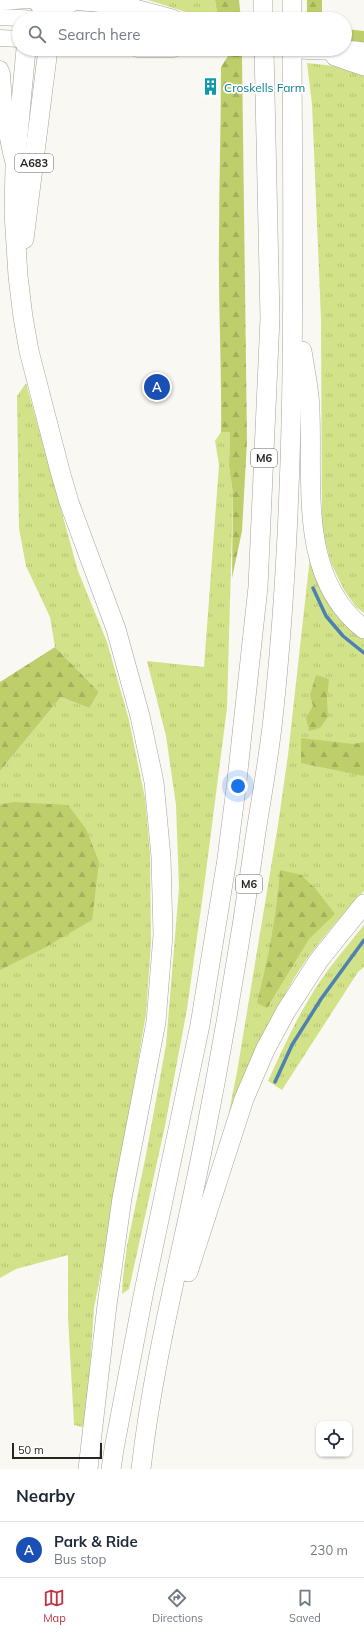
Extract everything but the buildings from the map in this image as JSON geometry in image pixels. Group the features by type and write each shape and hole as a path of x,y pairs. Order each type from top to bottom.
{"highway":[{"path":"60,12 73,0"},
{"path":"263,0 263,12"},
{"path":"292,0 292,12"},
{"path":"129,5 150,12"},
{"path":"34,9 44,9 52,12"},
{"path":"352,50 364,52"},
{"name":"A683","path":"25,56 15,168 14,213 21,304 29,351 52,442 70,502 116,629 139,709 154,782 161,857 162,935 156,1022 122,1198 107,1305 88,1469"},
{"name":"A683","path":"18,276 30,198 47,56"},
{"name":"M6","path":"111,1469 142,1296 200,1025 228,852 258,587 270,318 264,56"},
{"name":"M6","path":"141,1469 159,1358 202,1149 243,924 273,718 283,594 290,474 301,56"},
{"path":"319,56 364,66"},
{"path":"294,292 310,409 312,520 315,548 322,570 341,606 357,623 364,628"},
{"path":"159,1358 244,1099 265,1050 286,1011 319,960 364,904"}],"main road":[{"path":"73,0 129,5"},
{"path":"0,2 34,9"},
{"path":"21,12 34,9"},
{"path":"0,17 12,14"},
{"path":"0,38 12,39"},
{"path":"0,70 2,74 5,124 8,145 15,168"}],"green space":[{"path":"148,0 215,0 217,12 186,12"},
{"path":"215,0 239,0 240,12 217,12"},
{"path":"307,0 322,0 322,12 307,12"},
{"path":"352,30 364,31 364,44 352,41"},
{"path":"228,56 242,56 247,441 242,531 232,578 233,494 229,466 230,432 221,432 219,264 221,67"},
{"path":"307,63 334,66 364,76 364,613 356,607 344,590 331,563 322,529 321,319 312,104"},
{"path":"26,383 78,571 107,642 129,720 145,798 150,854 151,942 146,1014 111,1220 94,1308 86,1428 74,1425 68,1317 68,1255 16,1269 0,1278 0,771 61,697 89,708 99,692 55,647 50,617 26,566 19,528 17,396"},
{"path":"221,432 230,432 229,466 233,494 227,708 187,1009 165,1126 129,1289 122,1294 127,1246 146,1155 166,1045 179,888 176,805 166,736 147,661 204,667 219,465 215,441"},
{"path":"310,557 364,638 364,891 317,945 300,968 266,1032 227,1122 237,1072 278,825 288,755"},
{"path":"55,647 99,692 89,708 61,697 0,771 0,682"},
{"path":"316,675 329,679 327,699 328,717 320,728 309,731 306,718 313,706 310,695"},
{"path":"301,738 353,744 364,742 364,776 301,763"},
{"path":"13,802 68,805 86,829 99,862 92,920 44,948 0,970 0,805"},
{"path":"280,870 301,875 315,888 335,914 309,939 267,1008 257,1003 272,937"},
{"path":"364,925 364,967 358,972 282,1090 268,1081 292,1029 321,979"}],"waterway":[{"path":"313,588 326,616 343,636 364,653"},
{"path":"275,1082 292,1045 321,999 364,940"}],"place":[{"name":"Croskells Farm","path":"211,87"},
{"name":"Park & Ride","path":"157,387"}]}
